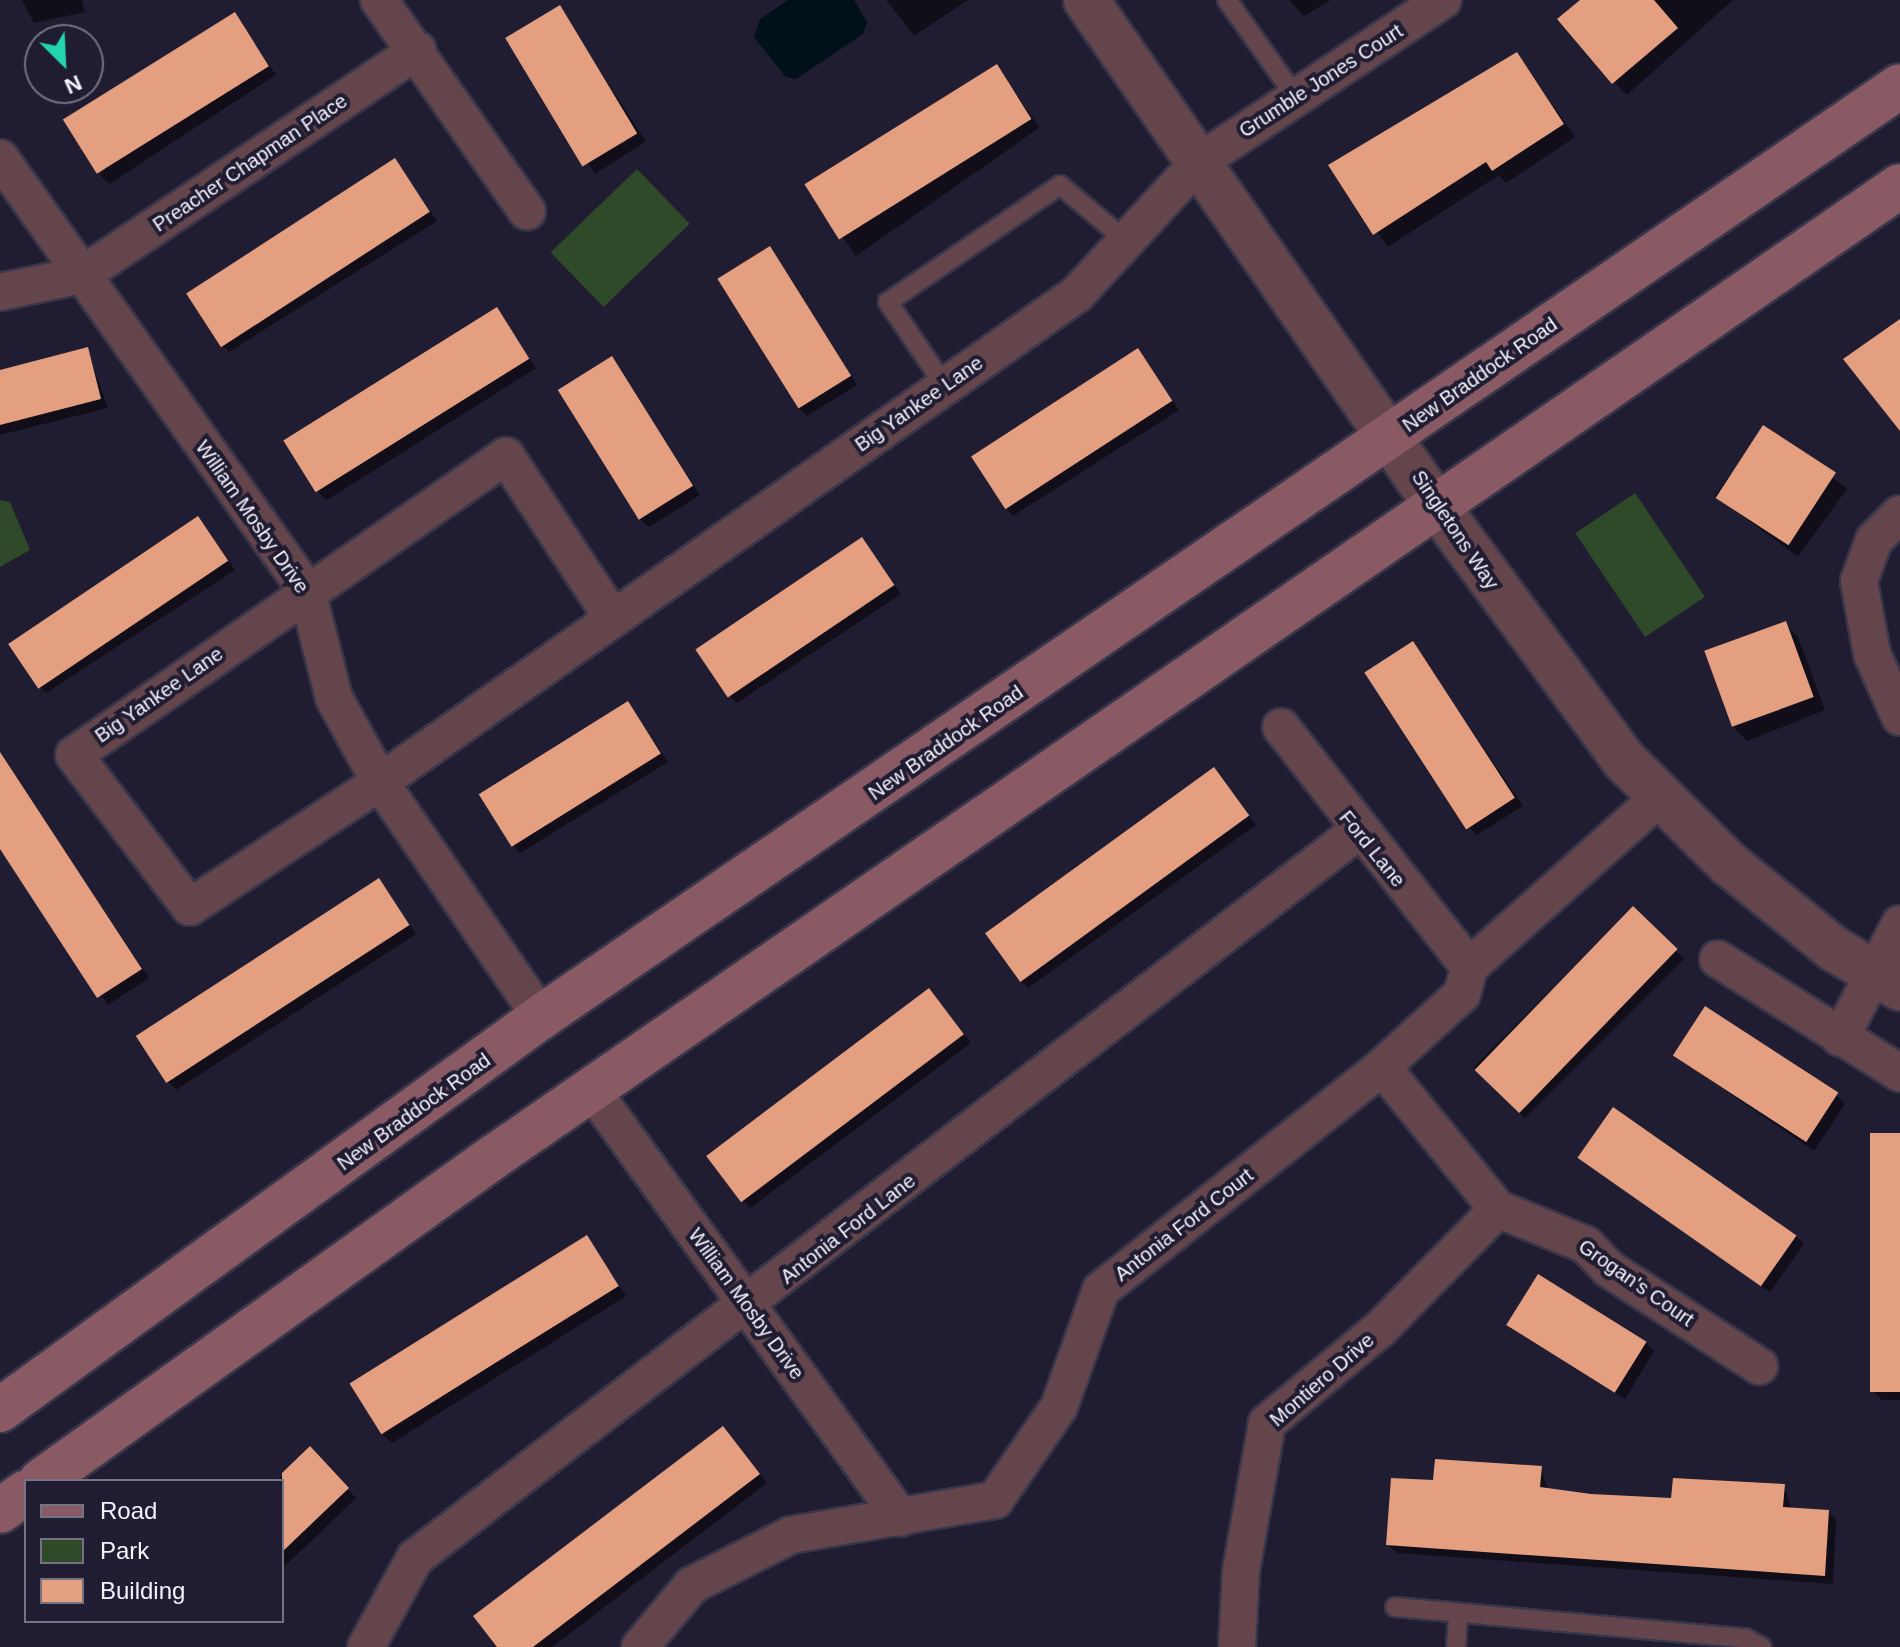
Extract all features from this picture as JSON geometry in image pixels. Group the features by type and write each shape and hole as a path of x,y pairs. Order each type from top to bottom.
{"main road":[{"name":"New Braddock Road","path":"0,1410 541,1017 1900,86"},
{"path":"44,1479 591,1089 1900,186"},
{"path":"0,1511 24,1493"}],"street":[{"path":"379,0 418,50 527,211"},
{"name":"Singletons Way","path":"1086,0 1568,691 1660,797 1729,864 1886,982"},
{"name":"Grumble Jones Court","path":"1199,162 1443,0"},
{"name":"Preacher Chapman Place","path":"82,275 418,50"},
{"name":"William Mosby Drive","path":"0,158 307,591 334,698 380,782 541,1017"},
{"name":"Big Yankee Lane","path":"612,617 506,456 74,755 190,907 380,782 1077,294 1124,239 1199,162"},
{"path":"0,292 82,275"},
{"path":"1900,514 1874,540 1859,581 1872,654 1900,717"},
{"name":"Ford Lane","path":"1281,727 1357,832 1469,967"},
{"name":"Antonia Ford Court","path":"640,1647 692,1585 791,1535 995,1500 1059,1407 1101,1290 1382,1067 1462,994 1469,967 1660,797"},
{"name":"Antonia Ford Lane","path":"366,1647 415,1558 747,1307 1357,832"},
{"path":"1840,1038 1886,982 1900,924"},
{"path":"1718,959 1900,1073"},
{"name":"Grogan's Court","path":"1382,1067 1498,1209 1586,1245 1609,1269 1759,1366"},
{"name":"William Mosby Drive","path":"591,1089 901,1518"},
{"name":"Montiero Drive","path":"1237,1647 1241,1571 1267,1423 1381,1328 1498,1209"}],"lane":[{"path":"1227,0 1296,97"},
{"path":"945,386 888,302 1060,185 1124,239"},
{"path":"1395,1607 1458,1617 1745,1638 1762,1647"},
{"path":"1456,1647 1458,1617"}],"green space":[{"path":"637,169 690,224 603,307 551,252"},
{"path":"1635,493 1705,597 1645,637 1575,533"},
{"path":"0,500 10,502 30,550 0,567"}],"water":[{"path":"788,0 854,0 867,22 863,34 796,79 786,77 754,37 760,19"}],"building":[{"path":"1580,0 1654,0 1678,28 1612,84 1557,19"},
{"path":"560,5 637,134 582,167 505,38"},
{"path":"235,12 269,66 97,174 63,120 88,104 104,104 104,94"},
{"path":"1517,52 1564,124 1492,171 1486,162 1373,235 1328,165"},
{"path":"997,64 1031,119 839,239 804,184"},
{"path":"395,158 430,212 221,347 186,294"},
{"path":"770,246 851,376 798,409 717,279"},
{"path":"497,307 529,359 316,492 283,441"},
{"path":"1900,319 1900,431 1843,359"},
{"path":"88,347 101,399 0,425 0,370"},
{"path":"1138,348 1172,401 1005,509 971,456"},
{"path":"612,356 693,486 639,520 558,390"},
{"path":"1763,425 1836,472 1789,545 1716,498"},
{"path":"198,516 228,561 38,689 8,644"},
{"path":"862,537 894,585 728,697 695,649"},
{"path":"1786,621 1814,697 1732,727 1704,651"},
{"path":"1413,641 1515,798 1466,829 1364,673"},
{"path":"628,701 661,754 512,847 479,794"},
{"path":"0,752 142,969 97,998 0,849"},
{"path":"1214,767 1249,816 1020,982 985,933"},
{"path":"379,878 409,925 166,1083 136,1036"},
{"path":"1633,906 1678,949 1519,1113 1475,1070"},
{"path":"929,988 964,1034 741,1202 706,1156"},
{"path":"1705,1006 1838,1093 1806,1142 1673,1055"},
{"path":"1613,1107 1796,1235 1761,1286 1577,1158"},
{"path":"1870,1133 1900,1133 1900,1392 1870,1392"},
{"path":"587,1235 619,1286 381,1434 350,1383"},
{"path":"1538,1274 1647,1342 1615,1393 1506,1325"},
{"path":"723,1426 760,1474 533,1647 497,1647 473,1616"},
{"path":"310,1446 349,1488 284,1550 284,1479 282,1473"},
{"path":"1435,1459 1542,1466 1540,1487 1591,1494 1671,1498 1673,1478 1785,1484 1783,1507 1829,1510 1825,1576 1386,1545 1391,1478 1433,1480"}]}
